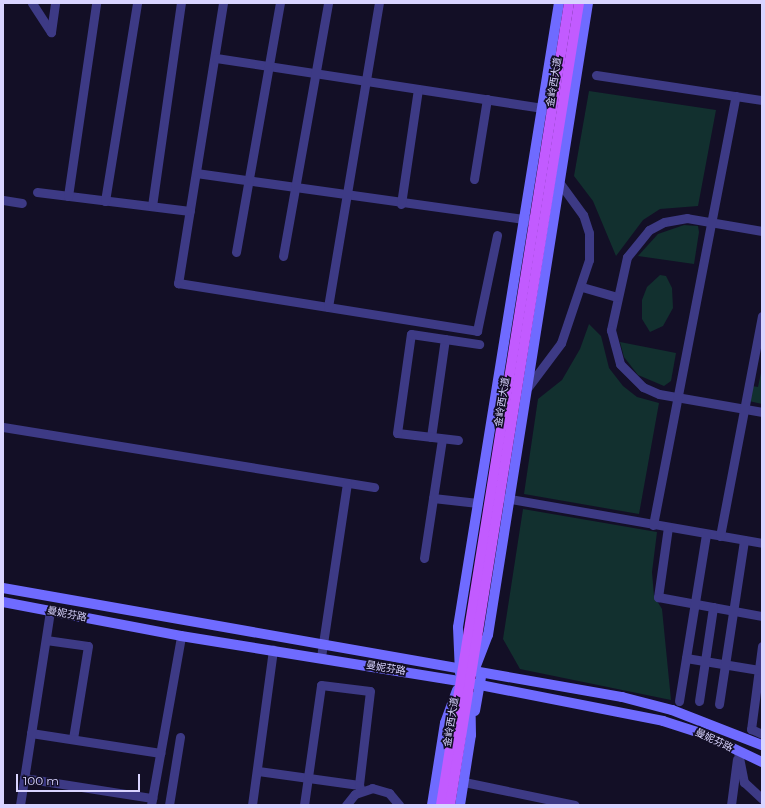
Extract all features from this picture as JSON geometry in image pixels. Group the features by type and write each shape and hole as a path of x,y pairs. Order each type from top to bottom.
{"main road":[{"name":"金岭西大道","path":"441,805 467,670 534,221 569,3"},
{"name":"金岭西大道","path":"467,670 499,497 580,5"},
{"name":"金岭西大道","path":"450,805 465,682"}],"street":[{"path":"32,3 51,32 56,3"},
{"path":"68,196 96,3"},
{"path":"105,201 137,3"},
{"path":"152,206 182,3"},
{"path":"223,3 216,58 178,283 477,331 497,235"},
{"path":"236,252 280,3"},
{"path":"282,256 328,3"},
{"path":"328,307 368,81 379,3"},
{"path":"460,805 471,735 465,682 467,670 458,627 559,3"},
{"path":"467,670 488,635 561,185 588,3"},
{"path":"216,58 552,110"},
{"path":"596,75 762,100"},
{"path":"401,204 418,89"},
{"path":"653,525 736,96"},
{"path":"474,179 487,99"},
{"path":"196,173 348,197 534,221"},
{"path":"528,387 561,343 582,287 589,260 589,233 579,207 561,185"},
{"path":"37,192 190,211"},
{"path":"3,200 22,203"},
{"path":"762,231 679,218 649,230 627,257 617,296 611,334 620,364 643,387 677,397 762,412"},
{"path":"582,287 617,296"},
{"path":"720,536 762,316"},
{"path":"458,440 397,434 411,334 479,344"},
{"path":"431,437 445,339"},
{"path":"3,427 374,487"},
{"path":"424,558 442,439"},
{"path":"321,657 347,483"},
{"path":"499,497 762,543"},
{"path":"433,498 478,503"},
{"path":"668,527 658,597 762,616"},
{"path":"679,700 706,534"},
{"path":"719,704 732,610 744,540"},
{"name":"曼妮芬路","path":"3,588 467,670 672,710 762,745"},
{"name":"曼妮芬路","path":"3,602 181,636 273,649 465,682 663,721 701,733 738,752 762,762"},
{"path":"699,701 713,607"},
{"path":"20,805 50,611"},
{"path":"24,778 152,802 181,636"},
{"path":"46,640 88,646 73,740"},
{"path":"762,646 750,729 762,734"},
{"path":"252,805 258,771 273,649"},
{"path":"686,658 759,670"},
{"path":"432,805 445,723 465,682"},
{"path":"304,805 320,685 370,691 360,788 346,805"},
{"path":"31,733 160,753"},
{"path":"169,805 180,738"},
{"path":"738,752 744,782 762,798"},
{"path":"731,805 738,752"},
{"path":"258,771 308,778 360,788 383,790 399,805"},
{"path":"464,782 575,805"}],"green space":[{"path":"589,91 716,110 698,206 660,209 643,220 616,256 593,201 574,176"},
{"path":"684,225 698,226 699,232 694,264 638,256 658,234"},
{"path":"660,275 666,276 672,288 673,308 663,326 650,332 642,319 642,300 647,287"},
{"path":"589,324 601,336 609,368 623,386 637,397 659,403 639,514 524,494 538,399 562,380 580,349"},
{"path":"620,342 676,353 671,381 664,386 638,375 624,357"},
{"path":"762,368 762,404 749,401 752,386 758,387"},
{"path":"523,509 657,532 652,572 654,596 662,609 671,700 520,669 503,639"}]}
